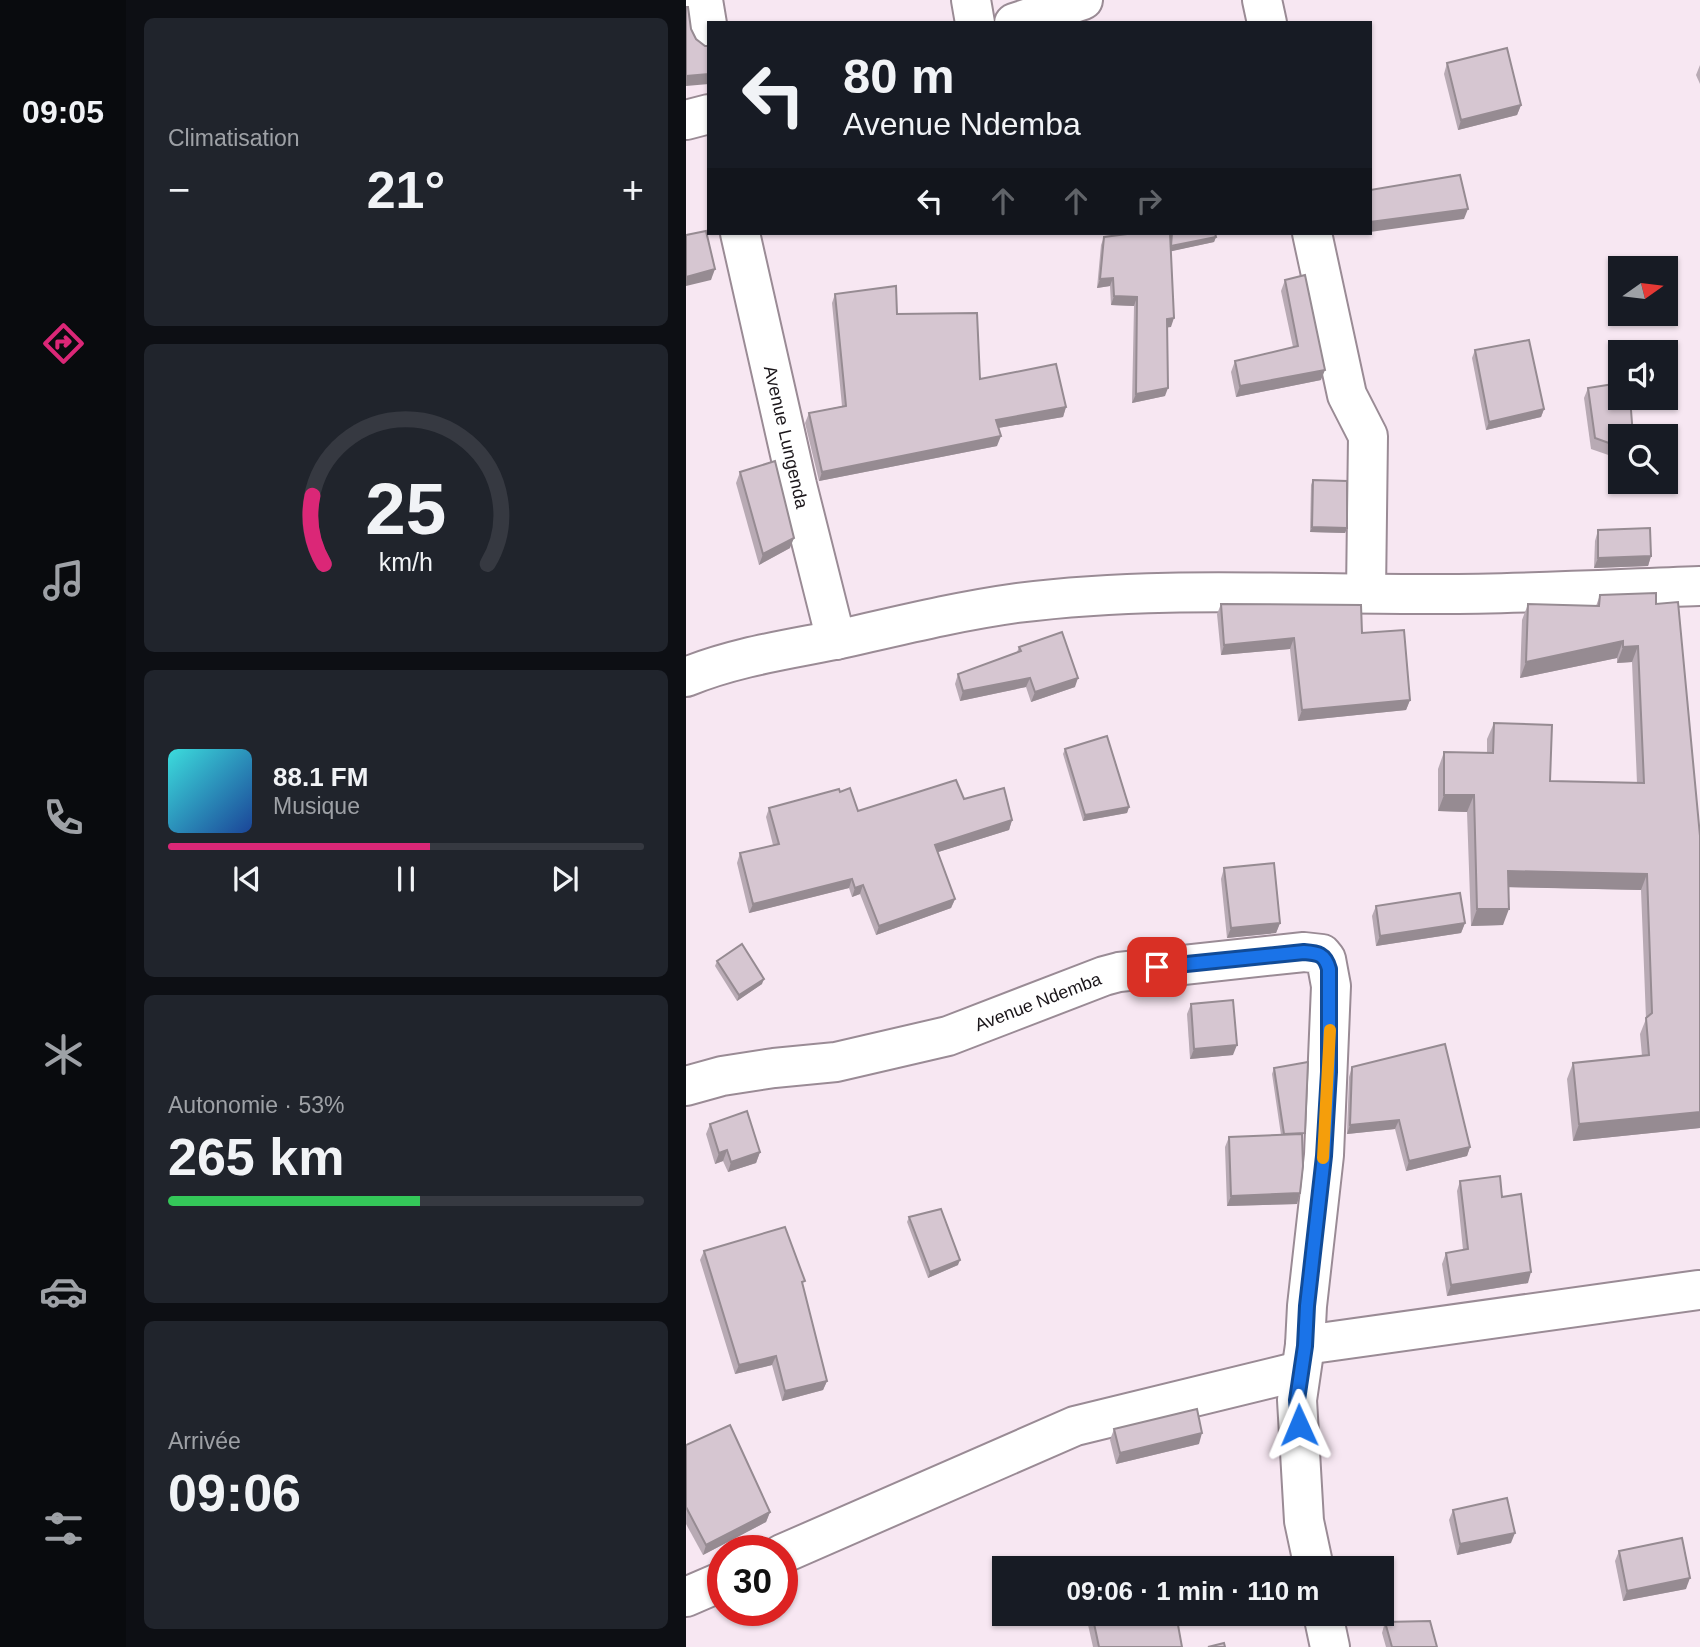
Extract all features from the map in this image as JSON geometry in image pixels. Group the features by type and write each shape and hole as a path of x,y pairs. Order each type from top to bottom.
{"street":[{"path":"704,0 707,22"},
{"path":"971,0 975,21"},
{"path":"1020,21 1083,0"},
{"path":"1262,0 1267,21"},
{"path":"686,120 707,115"},
{"name":"Avenue Lungenda","path":"740,235 797,485 836,640"},
{"path":"1312,235 1347,395 1368,436 1366,593"},
{"path":"686,677 702,670 770,653 969,612 1016,603 1079,597 1184,593 1442,594 1700,586"},
{"name":"Avenue Ndemba","path":"686,1086 722,1076 836,1062 948,1036 1119,972 1304,952 1322,954 1329,969 1331,986 1329,1072 1324,1156 1297,1400 1304,1521 1311,1556"},
{"path":"798,1548 1075,1426 1303,1359 1698,1290"},
{"path":"686,1597 707,1588"},
{"path":"1326,1626 1330,1647"}],"building":[{"path":"688,7 691,29 696,39 707,46 707,74 686,76"},
{"path":"1507,48 1521,105 1461,120 1447,63"},
{"path":"1460,175 1468,209 1372,222 1372,190"},
{"path":"706,231 715,269 686,277 686,235"},
{"path":"1170,235 1174,318 1167,319 1168,388 1136,394 1137,297 1114,296 1113,278 1100,279 1104,237"},
{"path":"1172,235 1216,237 1171,246"},
{"path":"1305,275 1325,370 1240,386 1235,361 1298,346 1285,280"},
{"path":"896,286 897,314 977,313 980,379 1056,364 1066,407 996,420 1001,436 822,472 809,413 846,406 835,294"},
{"path":"1529,340 1544,409 1489,422 1475,350"},
{"path":"1608,385 1608,410 1631,410 1632,424 1608,424 1608,443 1595,438 1588,388"},
{"path":"775,461 794,538 763,554 740,472"},
{"path":"1313,480 1347,481 1347,528 1312,527"},
{"path":"1650,528 1651,556 1598,558 1598,530"},
{"path":"1656,593 1656,604 1678,602 1700,836 1700,1112 1579,1124 1573,1063 1649,1055 1646,1018 1652,1013 1647,874 1508,871 1509,909 1477,909 1474,795 1444,795 1444,752 1493,753 1494,723 1552,725 1550,781 1644,783 1638,646 1623,647 1623,641 1526,662 1528,604 1599,606 1600,595"},
{"path":"1221,604 1361,605 1362,633 1404,630 1410,700 1302,710 1294,638 1224,645"},
{"path":"1062,632 1078,678 1035,692 1030,678 963,691 958,674 1021,651 1019,647"},
{"path":"1107,736 1129,807 1085,815 1065,749"},
{"path":"956,780 964,799 1004,788 1012,820 935,845 955,899 879,926 863,885 855,888 852,879 753,904 740,853 779,844 769,808 850,788 858,811"},
{"path":"1274,863 1280,923 1231,928 1224,868"},
{"path":"1460,893 1465,923 1380,936 1376,906"},
{"path":"742,944 764,979 739,995 717,961"},
{"path":"1233,1000 1237,1045 1194,1049 1191,1004"},
{"path":"1445,1044 1470,1147 1409,1161 1399,1120 1350,1125 1352,1067"},
{"path":"1308,1062 1305,1133 1284,1134 1274,1068"},
{"path":"747,1111 760,1152 731,1162 727,1150 719,1153 710,1124"},
{"path":"1302,1134 1300,1193 1231,1196 1229,1137"},
{"path":"1500,1176 1502,1197 1521,1194 1531,1272 1451,1285 1446,1253 1468,1249 1460,1181"},
{"path":"941,1209 960,1260 930,1272 909,1217"},
{"path":"785,1227 805,1281 802,1282 827,1381 785,1391 776,1356 739,1365 704,1251"},
{"path":"1197,1409 1202,1433 1120,1453 1114,1429"},
{"path":"730,1425 770,1512 725,1535 707,1535 706,1545 686,1507 686,1445"},
{"path":"1507,1498 1515,1533 1460,1544 1453,1510"},
{"path":"1682,1538 1690,1578 1627,1591 1619,1551"},
{"path":"1430,1621 1437,1647 1392,1647 1386,1626 1394,1626 1394,1622"},
{"path":"1095,1626 1178,1626 1182,1647 1099,1647"},
{"path":"1224,1643 1225,1647 1208,1647"}],"slow traffic":[{"path":"1323,1158 1330,1030"}],"route":[{"path":"1157,967 1304,952 1322,954 1326,959 1331,986 1329,1072 1324,1156 1297,1400 1299,1425"}]}
